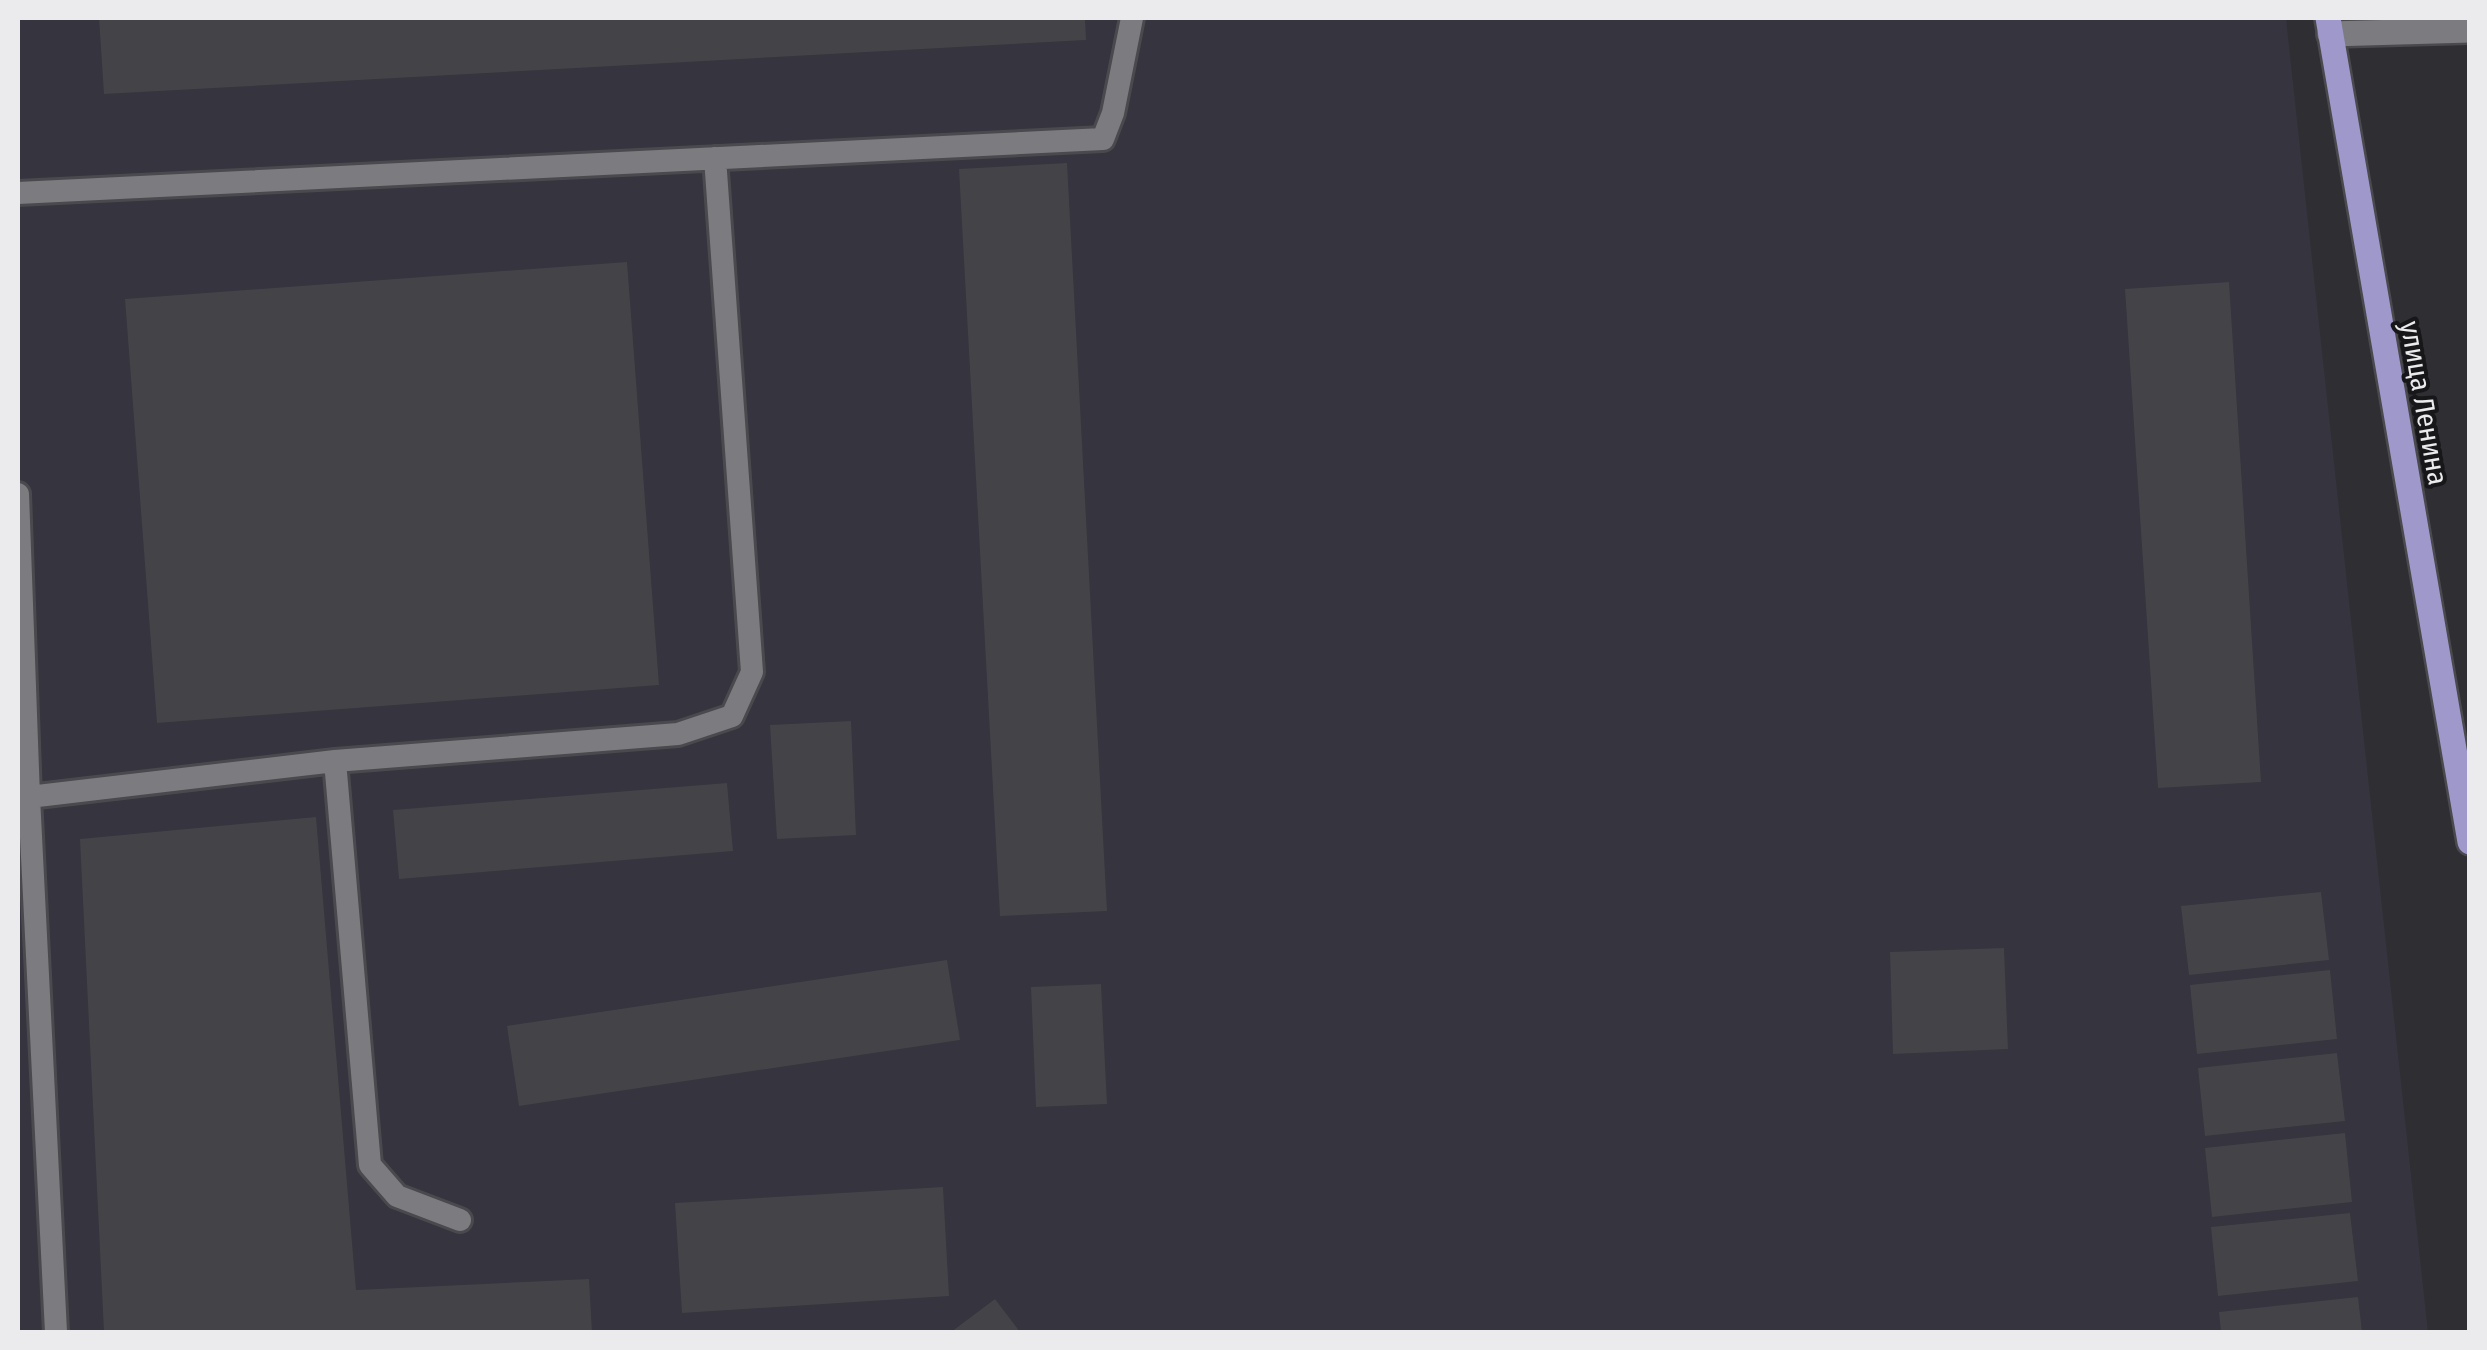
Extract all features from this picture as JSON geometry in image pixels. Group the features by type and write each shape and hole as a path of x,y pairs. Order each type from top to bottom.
{"main road":[{"name":"улица Ленина","path":"2329,26 2470,842"}],"street":[{"path":"2329,26 2470,30"}],"lane":[{"path":"18,193 1102,139 1113,113 1132,18"},
{"path":"29,796 335,761 678,734 732,716 752,672 715,158"},
{"path":"18,494 56,1332"},
{"path":"335,761 370,1165 397,1196 460,1220"}],"shaded area":[{"path":"18,18 2286,18 2428,1332 18,1332"}],"building":[{"path":"99,18 1085,18 1086,40 104,94"},
{"path":"1067,163 1107,911 1000,916 959,169"},
{"path":"627,262 659,685 157,723 125,299"},
{"path":"2229,282 2261,782 2158,788 2125,289"},
{"path":"851,721 856,835 777,839 770,725"},
{"path":"727,783 733,851 399,879 393,810"},
{"path":"316,817 356,1290 589,1279 592,1332 104,1332 80,839"},
{"path":"2321,892 2329,960 2189,975 2181,906"},
{"path":"2004,948 2008,1049 1893,1054 1890,952"},
{"path":"947,960 960,1040 519,1106 507,1026"},
{"path":"2330,970 2337,1039 2197,1054 2190,985"},
{"path":"1101,984 1107,1104 1036,1107 1031,987"},
{"path":"2337,1053 2345,1121 2205,1136 2198,1068"},
{"path":"2345,1133 2352,1202 2212,1217 2205,1148"},
{"path":"943,1187 949,1296 682,1313 675,1203"},
{"path":"2350,1213 2358,1281 2218,1296 2211,1227"},
{"path":"2358,1297 2362,1332 2221,1332 2219,1312"},
{"path":"995,1299 1020,1332 951,1332"}]}
